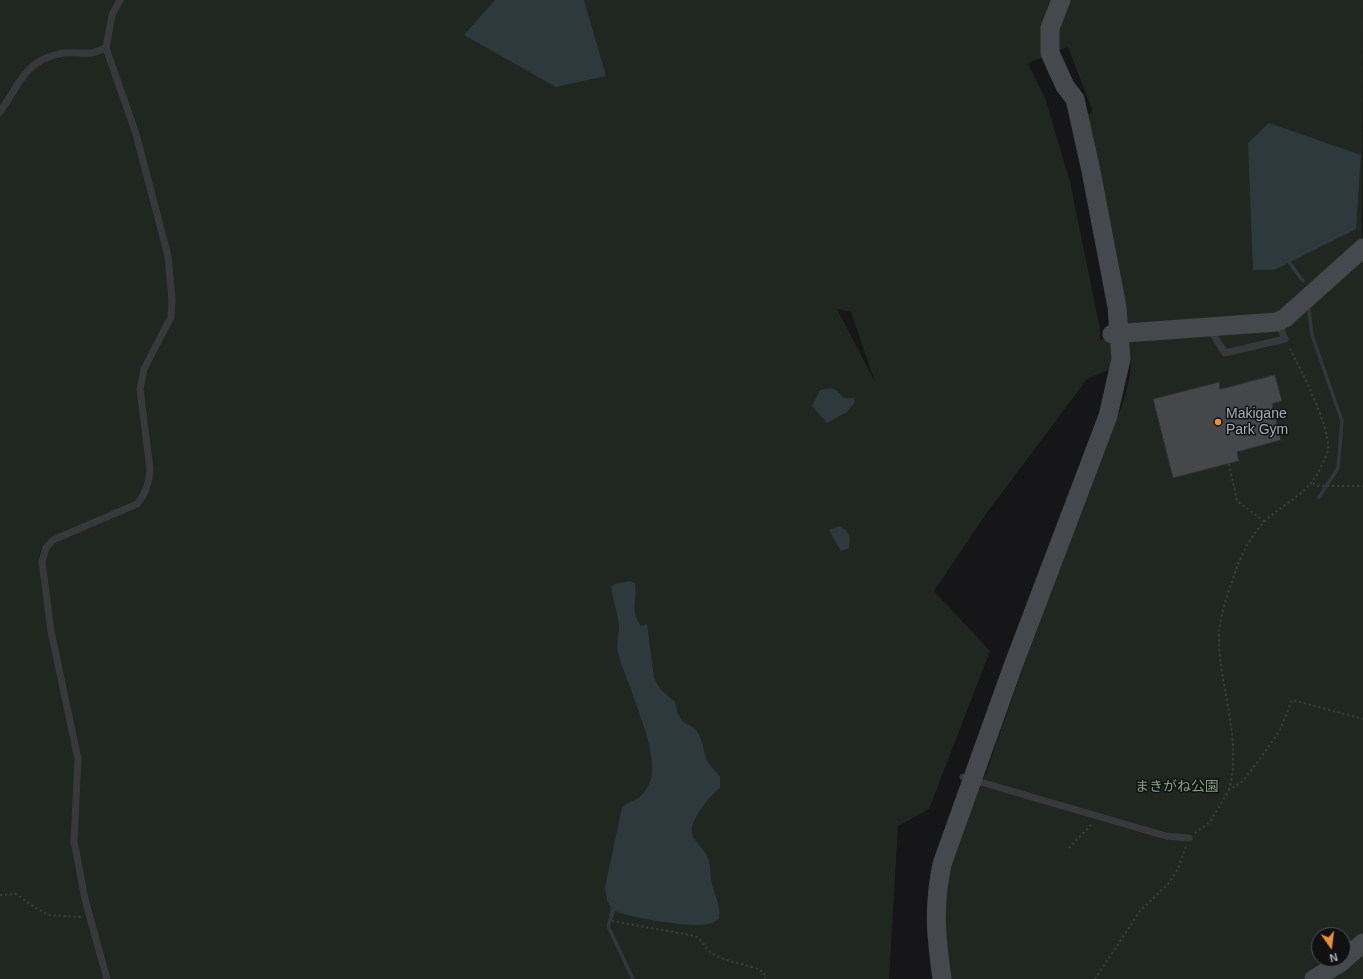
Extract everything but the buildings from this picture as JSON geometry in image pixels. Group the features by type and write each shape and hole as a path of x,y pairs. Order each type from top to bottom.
{"street":[{"path":"932,979 926,924 928,881 934,857 967,778 1108,416 1121,359 1116,334 1117,307 1075,99 1065,86 1050,53 1050,28 1060,0"},
{"path":"1116,334 1277,322 1284,318 1363,248"},
{"path":"942,979 935,925 937,888 944,856 967,778"},
{"path":"1314,979 1340,963 1363,943"}],"lane":[{"path":"107,979 85,899 74,841 78,759 51,631 42,562 46,548 53,540 137,504 145,495 149,483 150,469 140,389 144,369 171,317 172,300 168,256 136,134 106,48 112,15 120,0"},
{"path":"0,112 19,80 39,61 52,55 66,53 92,53 106,48"},
{"path":"1209,328 1224,353 1285,339 1277,322"},
{"path":"967,778 1166,836 1189,838"}],"path":[{"path":"1095,979 1140,911 1168,884 1178,870 1189,838 1210,822 1229,790 1234,754 1221,663 1219,633 1228,590 1244,550 1265,522 1313,483 1320,470 1328,448 1324,427 1306,380 1285,339"},
{"path":"1229,464 1237,501 1265,522"},
{"path":"1313,483 1318,486 1363,486"},
{"path":"1229,790 1243,781 1276,737 1285,721 1292,700 1363,719"},
{"path":"1070,848 1100,816"},
{"path":"0,895 16,894 48,915 84,918"},
{"path":"612,921 695,936 700,938 714,955 756,968 764,972 765,979"}],"green space":[{"name":"まきがね公園","path":"0,0 1363,0 1363,979 946,979 941,883 978,789 986,773 1091,480 1122,404 1127,389 1131,360 1087,379 986,514 934,591 990,651 929,809 898,826 889,979 0,979","holes":["1068,47 1092,109 1092,113 1081,116 1124,318 1100,341 1100,329 1070,182 1045,98 1028,63","837,309 851,312 875,382"]}],"shaded area":[{"path":"495,0 584,0 606,76 556,87 464,35"},
{"path":"1269,123 1361,155 1356,229 1274,270 1253,270 1248,143"},
{"path":"831,388 836,390 844,398 854,398 855,402 847,412 827,423 812,406 820,390"},
{"path":"839,526 848,532 850,538 849,548 841,551 829,530"},
{"path":"630,581 635,583 636,589 635,615 641,626 647,624 654,678 660,689 675,702 678,714 682,721 695,729 700,736 707,761 720,777 720,788 711,796 697,815 692,828 692,833 695,839 708,859 712,886 719,908 719,919 709,924 688,925 661,922 634,917 615,911 613,917 609,916 611,908 607,900 605,887 622,808 626,804 638,798 645,791 651,779 652,767 651,752 647,735 617,650 619,626 611,587 615,584"}],"waterway":[{"path":"1289,262 1303,281"},
{"path":"1309,310 1312,335 1342,421 1338,468 1319,497"},
{"path":"613,912 608,926 633,979"}],"place":[{"name":"Makigane Park Gym","path":"1218,422"}]}
